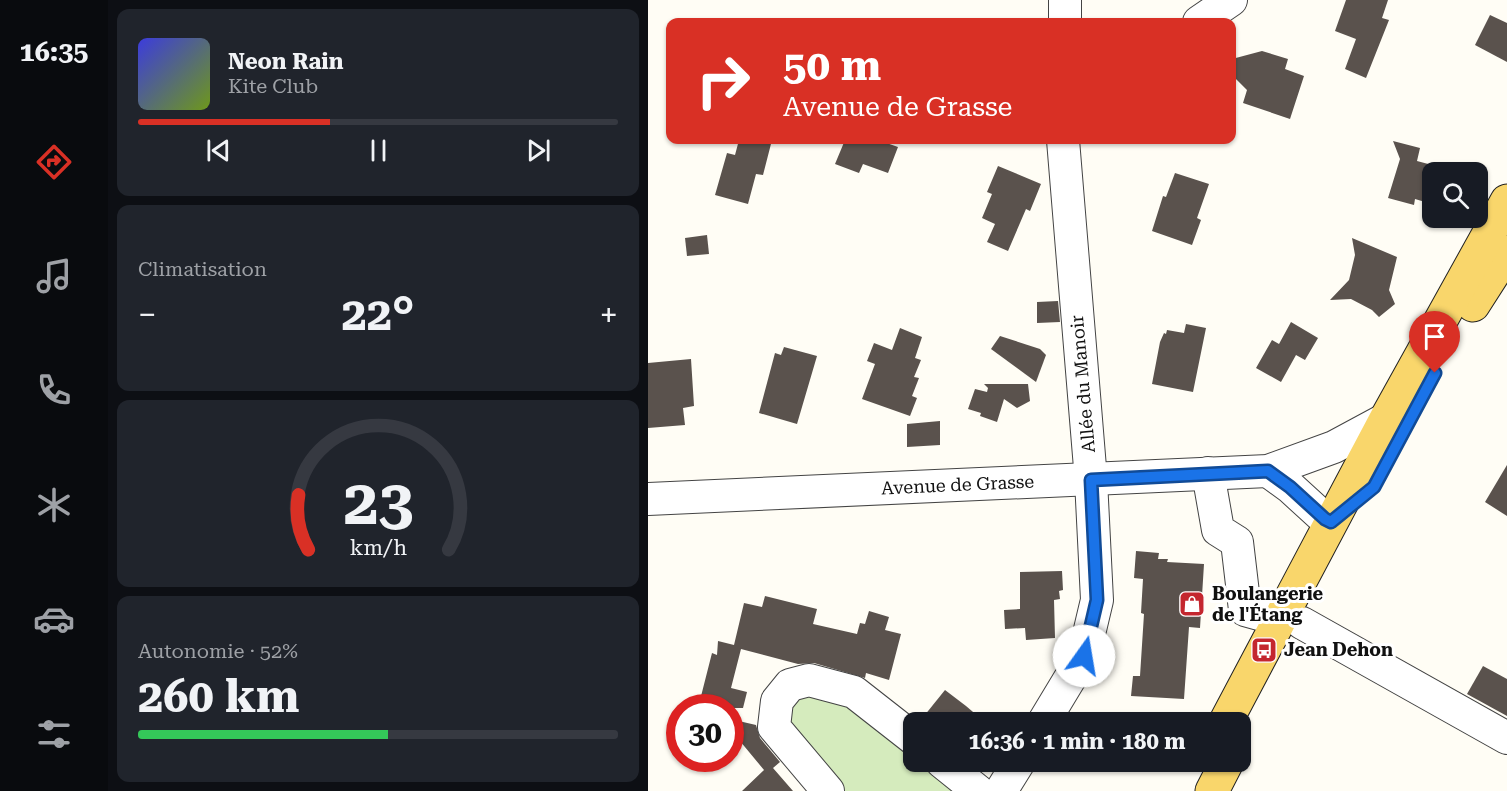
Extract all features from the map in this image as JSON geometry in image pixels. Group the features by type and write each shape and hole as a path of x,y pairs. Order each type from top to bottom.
{"main road":[{"path":"1251,713 1331,522 1507,201"},
{"path":"1232,712 1374,487 1455,335 1507,252"},
{"path":"1331,522 1374,487"},
{"path":"1190,791 1200,772"},
{"path":"1212,791 1222,772"}],"street":[{"path":"1065,0 1065,18"},
{"path":"1205,18 1231,0"},
{"name":"Allée du Manoir","path":"1050,712 1084,656 1097,600 1091,480 1063,144"},
{"name":"Avenue de Grasse","path":"648,499 1268,471 1334,447 1386,419"},
{"path":"1268,471 1331,522"},
{"path":"1208,473 1218,530 1237,542 1245,610 1290,623 1507,738"},
{"path":"828,791 774,727 777,700 790,685 809,680 854,692 903,730"},
{"path":"954,772 978,791"},
{"path":"1001,791 1012,772"}],"green space":[{"path":"804,689 845,701 903,747 903,772 935,772 959,791 842,791 783,723 786,698"}],"building":[{"path":"1346,0 1388,0 1382,18 1389,20 1366,78 1345,69 1356,39 1335,31"},
{"path":"1490,15 1507,23 1507,62 1475,45"},
{"path":"1262,51 1288,59 1285,69 1304,76 1290,119 1243,103 1247,90 1236,79 1236,58"},
{"path":"1393,141 1420,148 1417,161 1422,162 1422,201 1415,199 1414,205 1388,198 1400,159"},
{"path":"738,144 771,144 763,175 756,174 748,204 715,195 727,153 735,155"},
{"path":"843,144 889,144 898,147 888,173 863,164 859,173 835,164"},
{"path":"998,166 1041,184 1030,211 1026,209 1008,251 987,242 995,224 982,218 992,194 987,192"},
{"path":"1175,173 1209,184 1197,218 1201,220 1192,245 1152,231 1163,196 1166,197"},
{"path":"707,235 709,254 687,256 685,238"},
{"path":"1352,238 1397,257 1389,290 1395,304 1379,317 1372,310 1351,299 1330,300 1349,280 1355,255"},
{"path":"1058,301 1060,322 1037,323 1037,302"},
{"path":"1291,322 1318,338 1305,360 1296,355 1281,382 1256,368 1272,340 1279,344"},
{"path":"1186,324 1206,328 1193,392 1152,384 1160,342 1164,333 1166,334 1167,330 1184,333"},
{"path":"900,328 922,337 915,358 921,360 914,377 919,378 912,396 917,398 910,416 862,399 875,364 867,361 874,343 892,350"},
{"path":"1000,336 1040,349 1046,355 1036,382 991,349"},
{"path":"784,347 817,356 797,424 759,413 775,353 781,355"},
{"path":"691,359 694,406 683,408 685,425 648,428 648,363"},
{"path":"984,384 1028,384 1030,401 1017,408 1004,399 997,422 980,416 981,413 968,409 975,389 987,392 988,388"},
{"path":"940,421 940,445 907,447 907,424"},
{"path":"1507,465 1507,516 1485,502"},
{"path":"1136,551 1159,553 1158,559 1168,559 1167,562 1204,564 1200,628 1189,627 1184,699 1131,696 1133,676 1140,676 1144,614 1141,613 1143,579 1134,578"},
{"path":"1062,571 1063,590 1059,591 1060,599 1054,600 1055,638 1026,640 1025,628 1005,629 1004,610 1020,609 1020,572"},
{"path":"765,596 817,609 813,624 857,634 860,623 865,624 869,611 889,617 885,630 901,634 889,680 866,673 865,678 814,663 798,664 741,649 731,688 747,692 744,704 744,694 702,694 712,653 717,655 718,641 734,645 744,603 762,607"},
{"path":"1483,666 1507,679 1507,716 1467,694"},
{"path":"945,690 973,712 927,712"},
{"path":"744,722 756,725 760,738 780,762 773,768 793,791 742,791 764,770 744,746"}],"place":[{"name":"Boulangerie de l'Étang","path":"1192,604"},
{"name":"Jean Dehon","path":"1264,650"}],"route":[{"path":"1084,656 1097,600 1091,480 1268,471 1331,522 1374,487 1435,373"}]}
